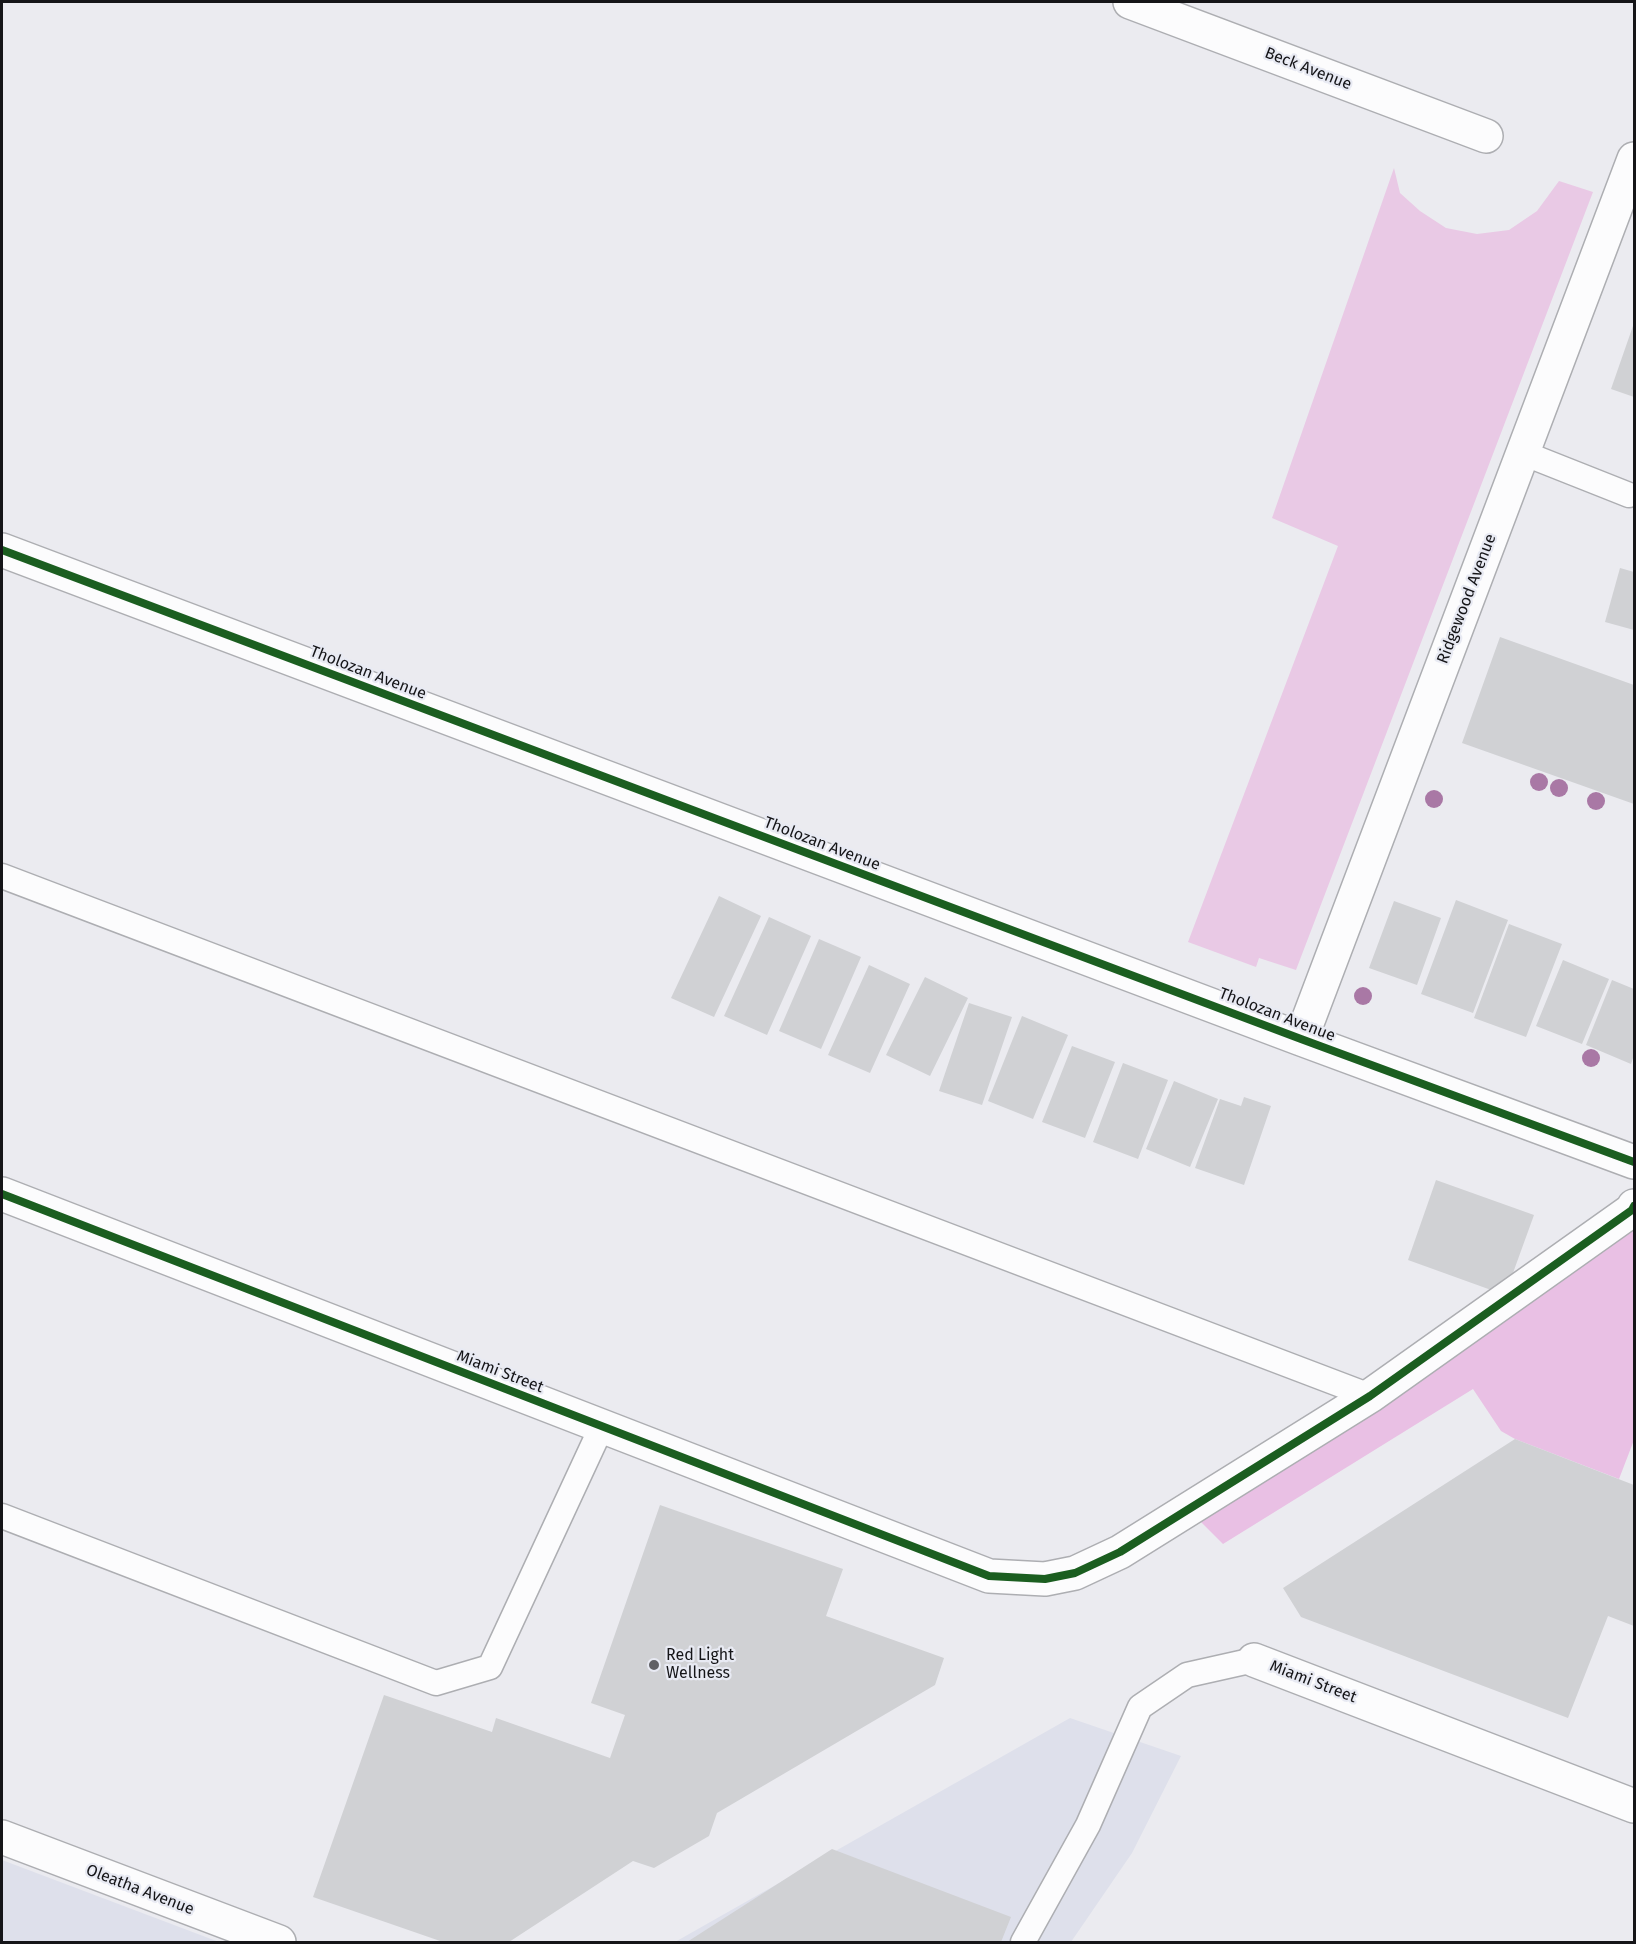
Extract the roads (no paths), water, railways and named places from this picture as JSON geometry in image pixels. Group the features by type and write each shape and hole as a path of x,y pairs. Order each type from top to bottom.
{"street":[{"name":"Beck Avenue","path":"1130,2 1486,136"},
{"name":"Ridgewood Avenue","path":"1301,1039 1523,453 1628,192 1635,159"},
{"name":"Tholozan Avenue","path":"2,550 1301,1039 1635,1162"},
{"name":"Miami Street","path":"2,1194 989,1576 1045,1579 1075,1573 1120,1552 1370,1396 1635,1206"},
{"name":"Miami Street","path":"1254,1660 1635,1806"},
{"name":"Oleatha Avenue","path":"2,1837 279,1942"}],"lane":[{"path":"1523,453 1629,495"},
{"path":"2,876 1370,1396"},
{"path":"2,1516 436,1683 490,1667 602,1426"},
{"name":"Miami Street","path":"1023,1942 1088,1825 1140,1707 1187,1675 1254,1660"}],"place":[{"name":"Red Light Wellness","path":"654,1665"}]}
